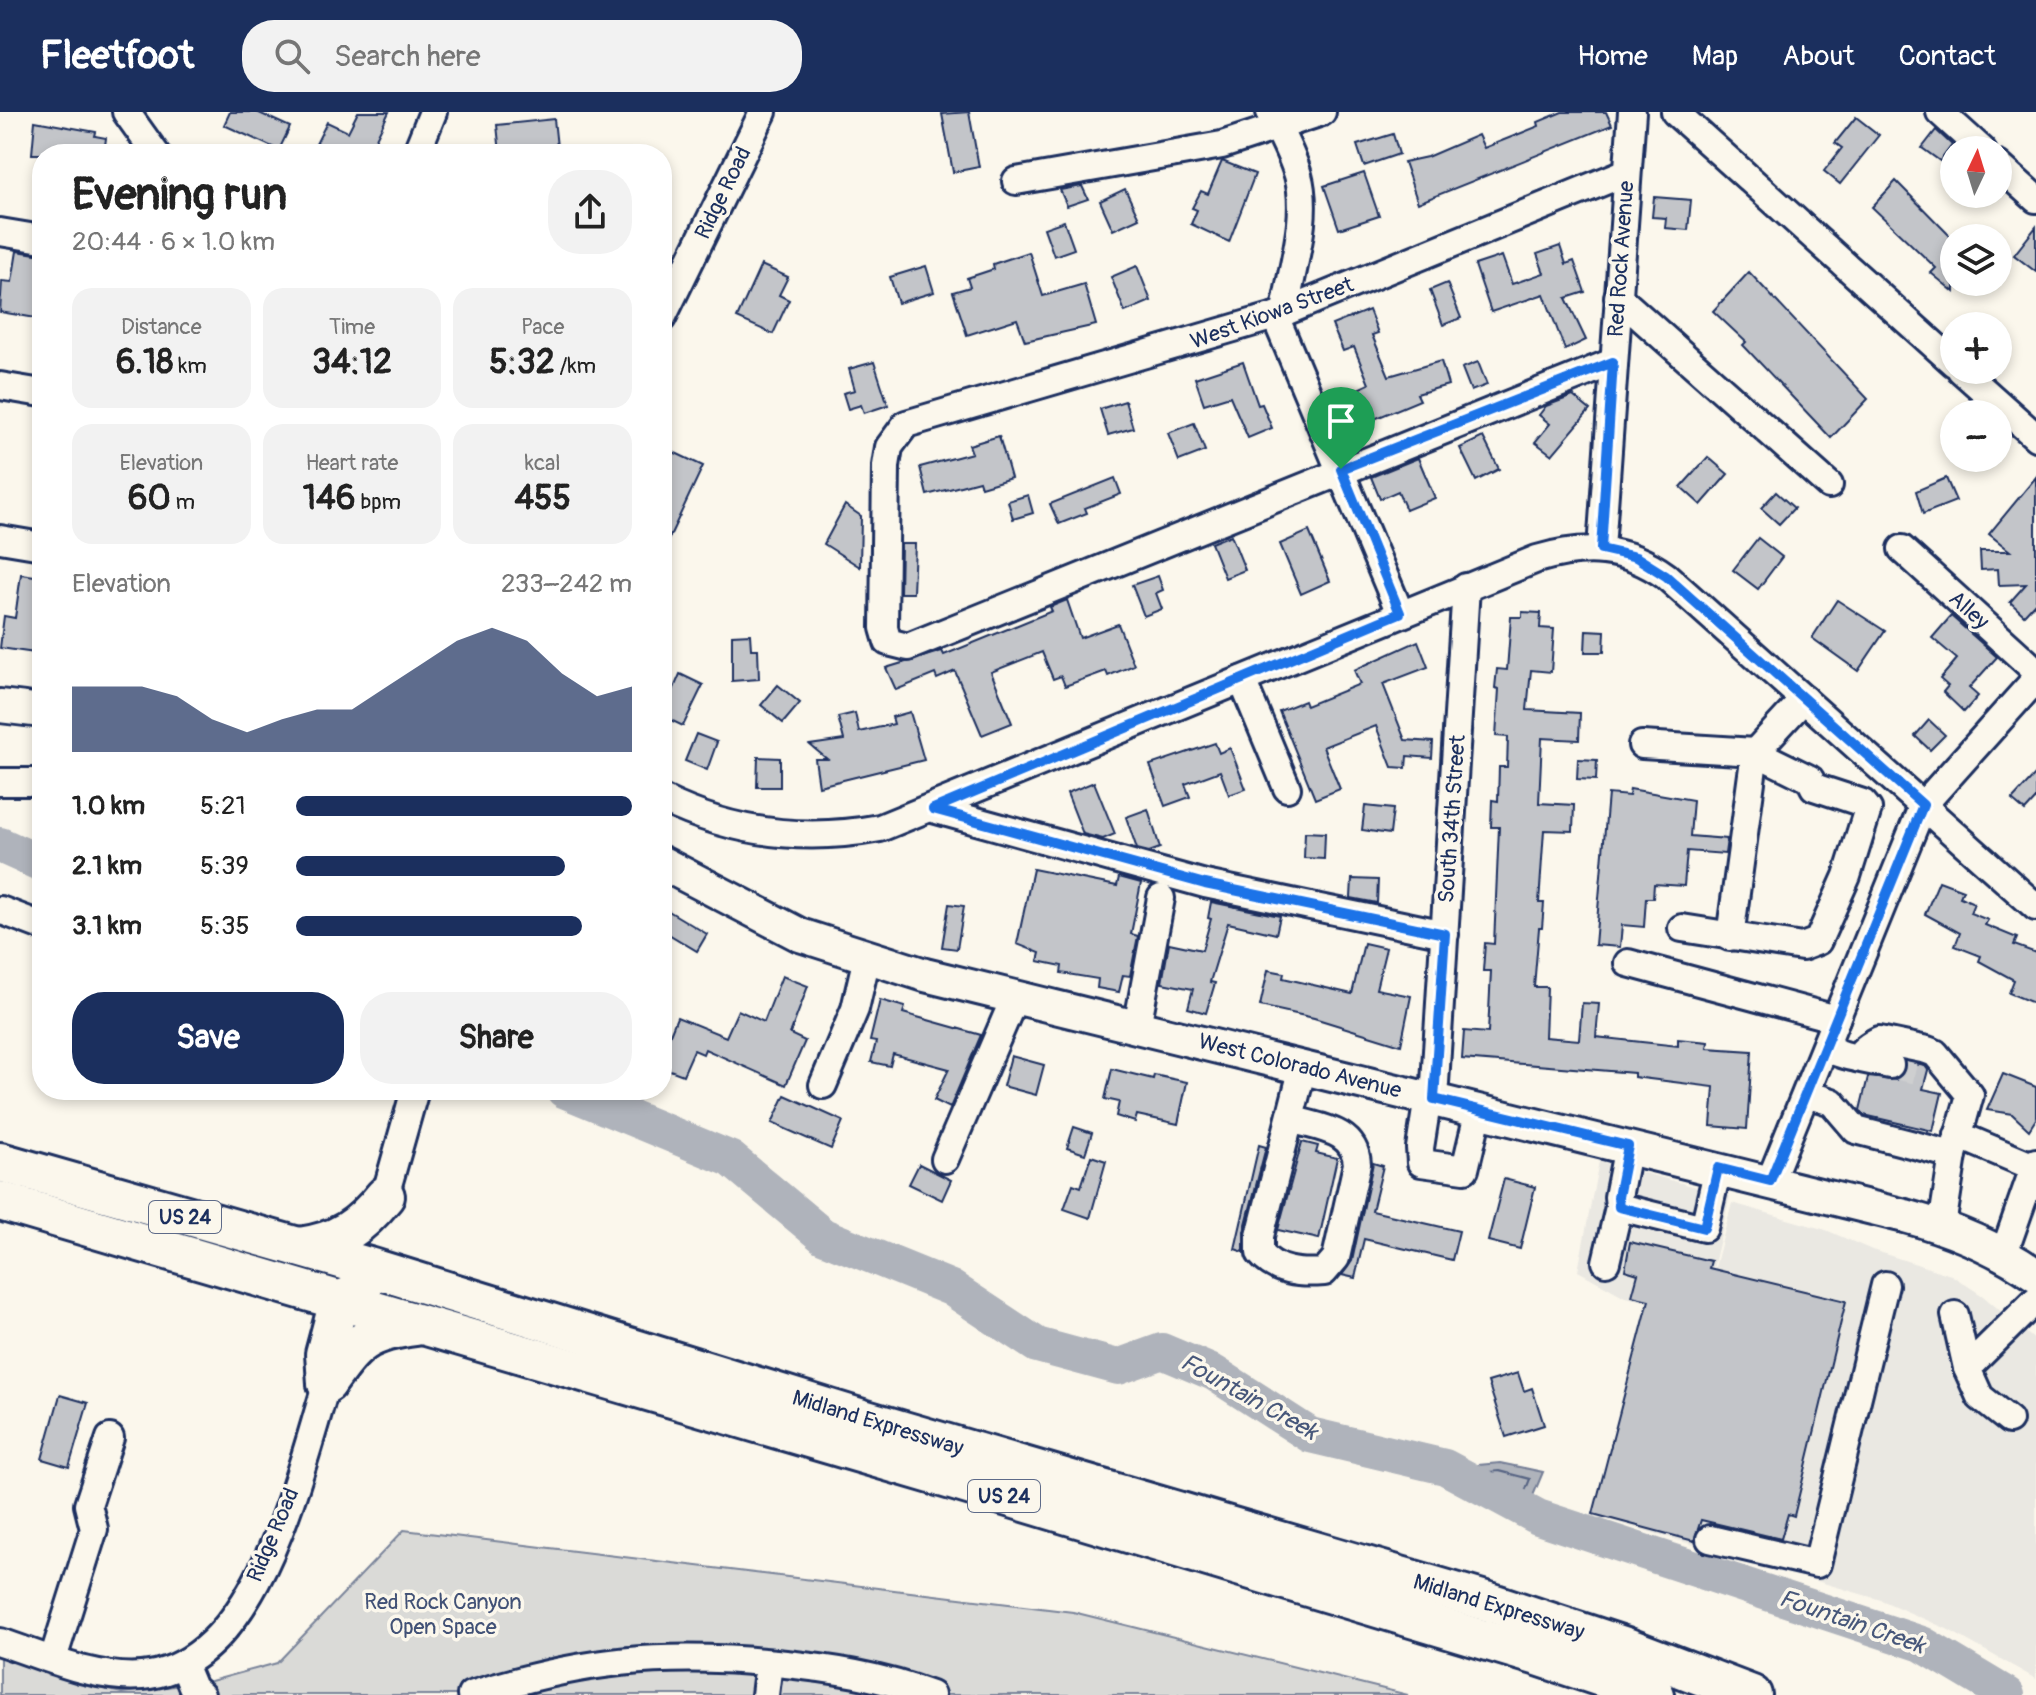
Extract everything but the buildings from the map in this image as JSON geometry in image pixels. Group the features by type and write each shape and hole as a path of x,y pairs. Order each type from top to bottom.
{"highway":[{"name":"Midland Expressway","path":"0,1162 291,1248 372,1268 427,1288 1489,1602 1626,1647 1752,1695"},
{"path":"291,1248 326,1244 347,1235 365,1220 385,1196"},
{"path":"268,1279 320,1281 372,1268 385,1196"},
{"name":"Midland Expressway","path":"0,1201 955,1481 1535,1655 1655,1695"},
{"path":"327,1383 325,1354 339,1301 354,1293 377,1289 427,1288"},
{"path":"327,1383 348,1353 366,1337 420,1325"}],"main road":[{"path":"0,706 32,710"},
{"name":"West Colorado Avenue","path":"672,868 779,926 867,957 1015,997 1718,1168 1942,1226 2004,1253 2036,1275"}],"street":[{"path":"126,112 149,144"},
{"path":"420,144 433,112"},
{"name":"Ridge Road","path":"672,280 763,112"},
{"path":"1016,181 1222,145 1274,120 1322,112"},
{"name":"Red Rock Avenue","path":"1601,549 1632,112"},
{"path":"1675,112 1940,350"},
{"path":"1940,112 1967,136"},
{"path":"1274,120 1298,175 1301,194 1300,227 1280,314 1400,613"},
{"name":"West Kiowa Street","path":"1341,469 908,647 888,642 884,628 886,466 889,447 906,424 1280,314 1627,172"},
{"path":"2012,178 2036,199"},
{"path":"0,232 32,237"},
{"path":"1618,297 1829,485"},
{"path":"1341,469 1613,362"},
{"path":"1977,384 2036,437"},
{"path":"0,386 32,391"},
{"path":"0,539 32,544"},
{"path":"672,803 747,829 819,836 880,828 933,809 1466,587 1561,552 1601,549 1636,557 1666,576 2036,907"},
{"name":"Alley","path":"1902,549 2036,671"},
{"name":"South 34th Street","path":"1466,587 1445,934 1431,1098 1420,1148 1421,1163 1465,1169 1479,1110"},
{"path":"1770,1181 1923,805 2036,679"},
{"path":"1242,680 1287,788"},
{"path":"1730,937 1755,752 1804,699"},
{"path":"1642,745 1755,752 1810,779 1814,787 1863,803 1868,809 1847,876 1818,941 1802,947 1682,928"},
{"path":"0,782 32,782"},
{"path":"933,809 1205,884 1445,934"},
{"path":"1137,1027 1161,898"},
{"path":"0,910 32,922"},
{"path":"823,1085 855,1009 867,957"},
{"path":"1628,963 1836,1019"},
{"path":"945,1159 1015,997"},
{"path":"1856,1058 1875,1040 1935,1053 1970,1095 1956,1145 1942,1226"},
{"path":"1825,1048 1890,1065"},
{"path":"1290,1119 1348,1138 1356,1148 1357,1164 1336,1258 1324,1272 1306,1274 1271,1266 1260,1253 1260,1236 1303,1067"},
{"path":"1927,1073 1958,1080"},
{"path":"1806,1094 1832,1102 1856,1130 1956,1145 2035,1165 2004,1253"},
{"path":"385,1196 412,1100"},
{"path":"1606,1262 1619,1207 1618,1197 1628,1146"},
{"path":"1619,1207 1704,1228 1718,1168"},
{"path":"1710,1539 1817,1564 1885,1285"},
{"path":"1967,1368 2036,1300"},
{"path":"1955,1315 1967,1368 1980,1397 2009,1420"},
{"name":"Ridge Road","path":"192,1685 255,1583 288,1506 327,1383"},
{"path":"53,1659 94,1529 88,1505 110,1438"},
{"path":"0,1642 119,1676 160,1673 192,1685"},
{"path":"471,1695 556,1670 635,1659 715,1657 830,1669 931,1695"},
{"path":"765,1695 769,1663"}],"shaded area":[{"path":"1599,1161 1730,1196 1702,1316 1732,1203 1826,1230 1872,1250 1951,1275 1983,1296 2036,1341 2036,1679 1947,1629 1881,1600 1592,1515 1649,1302 1625,1297 1578,1271"}],"green space":[{"name":"Red Rock Canyon Open Space","path":"404,1530 1073,1612 1408,1695 0,1695 0,1657 89,1686 122,1693 211,1681 277,1663"}],"water":[{"path":"1500,1463 1543,1472 1522,1522 1480,1504 1452,1479 1456,1467"}],"waterway":[{"name":"Fountain Creek","path":"0,845 32,859"},
{"name":"Fountain Creek","path":"588,1100 731,1159 823,1236 951,1288 1037,1345 1118,1367 1162,1351 1214,1373 1310,1435 1445,1467 1538,1517 1922,1644 2007,1695"}],"tunnel":[{"path":"1890,1065 1927,1073"}],"route":[{"path":"1613,362 1601,549 1636,557 1666,576 1923,805 1770,1181 1718,1168 1704,1228 1619,1207 1618,1197 1628,1146 1434,1099 1445,934 1205,884 933,809 1400,613 1341,469 1613,362"}]}
